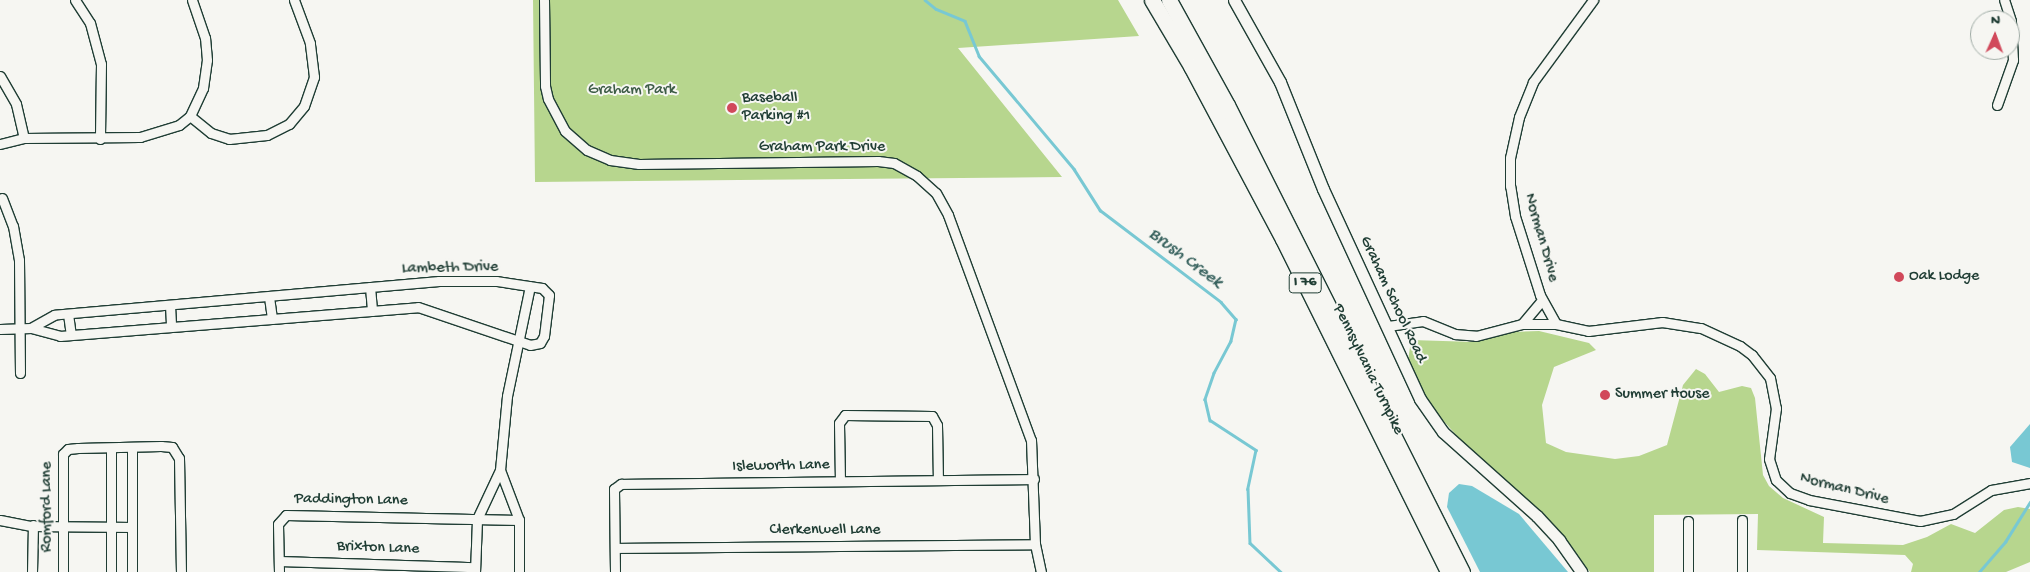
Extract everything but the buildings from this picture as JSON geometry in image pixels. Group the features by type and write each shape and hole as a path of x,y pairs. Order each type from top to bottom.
{"highway":[{"name":"Pennsylvania Turnpike","path":"1152,0 1191,66 1283,239 1448,572"},
{"name":"Pennsylvania Turnpike","path":"1168,0 1228,105 1462,572"}],"street":[{"path":"75,0 90,23 101,64 100,139"},
{"path":"0,144 24,138 100,139 151,135 179,125 190,116 203,88 207,60 205,38 192,0"},
{"path":"190,116 211,134 229,139 268,134 289,124 304,106 314,77 310,43 294,0"},
{"name":"Graham Park Drive","path":"544,0 545,86 548,99 565,131 587,150 610,160 639,164 878,161 894,163 917,176 936,193 948,215 1032,440 1035,544 1041,572"},
{"name":"Graham School Road","path":"1234,0 1280,82 1322,189 1388,326 1420,399 1443,432 1537,516 1559,540 1581,572"},
{"name":"Norman Drive","path":"1556,324 1542,300 1512,196 1513,141 1533,82 1593,0"},
{"path":"1997,105 2013,60 2012,21 2004,0"},
{"path":"0,76 16,104 24,138"},
{"path":"2,198 13,226 20,260 20,373"},
{"name":"Lambeth Drive","path":"31,328 43,318 68,314 370,287 458,281 496,281 542,288 549,295 544,336 540,343 521,344"},
{"path":"475,569 477,519 500,470 507,396 521,344 530,286"},
{"path":"370,287 372,311"},
{"path":"269,297 272,319"},
{"path":"1522,324 1542,300"},
{"path":"170,305 171,326"},
{"path":"0,329 31,328 60,336 418,307 521,344"},
{"path":"68,314 71,335"},
{"name":"Norman Drive","path":"1388,326 1422,321 1455,334 1476,336 1522,324 1556,324 1588,331 1674,323 1708,330 1740,346 1761,365 1774,391 1776,408 1768,449 1774,477 1783,489 1809,500 1920,521 1953,514 1990,490 2030,483"},
{"path":"840,481 839,422 845,415 932,416 937,425 938,480"},
{"name":"Romford Lane","path":"63,572 63,454 68,449 160,446 172,447 178,452 181,572"},
{"path":"111,448 111,572"},
{"path":"132,448 132,572"},
{"path":"500,470 519,520 519,572"},
{"name":"Isleworth Lane","path":"615,572 614,489 621,484 1034,479"},
{"name":"Paddington Lane","path":"279,572 278,524 286,515 519,520"},
{"path":"0,520 33,526 132,527"},
{"path":"1742,520 1742,572"},
{"path":"1688,521 1688,572"},
{"path":"32,572 33,526"},
{"name":"Clerkenwell Lane","path":"616,548 1035,544"},
{"name":"Brixton Lane","path":"279,561 475,569"}],"green space":[{"name":"Graham Park","path":"533,0 1118,0 1139,36 958,48 1062,177 535,182"},
{"path":"1539,331 1589,343 1596,350 1554,367 1542,405 1546,443 1566,452 1615,459 1639,456 1667,445 1683,385 1696,369 1705,374 1719,392 1742,386 1751,388 1755,398 1763,475 1769,486 1783,498 1824,517 1823,543 1903,545 1927,537 1951,524 1975,533 2004,510 2018,507 2030,509 2030,562 2006,572 1911,572 1913,564 1905,555 1757,550 1758,514 1654,515 1654,572 1590,572 1560,533 1458,437 1430,406 1408,361 1411,340 1475,342 1513,332"}],"water":[{"path":"2030,424 2030,468 2012,462 2010,447"},
{"path":"1459,484 1472,486 1519,514 1568,572 1480,572 1447,507 1449,493"}],"waterway":[{"name":"Brush Creek","path":"925,0 936,9 965,21 979,56 1074,169 1100,210 1221,302 1236,319 1231,341 1214,373 1205,399 1210,420 1256,450 1248,489 1250,543 1281,572"},
{"path":"1979,572 2005,542 2030,502"}],"place":[{"name":"Baseball Parking #1","path":"732,108"},
{"name":"Oak Lodge","path":"1899,277"},
{"name":"Summer House","path":"1605,395"}]}
